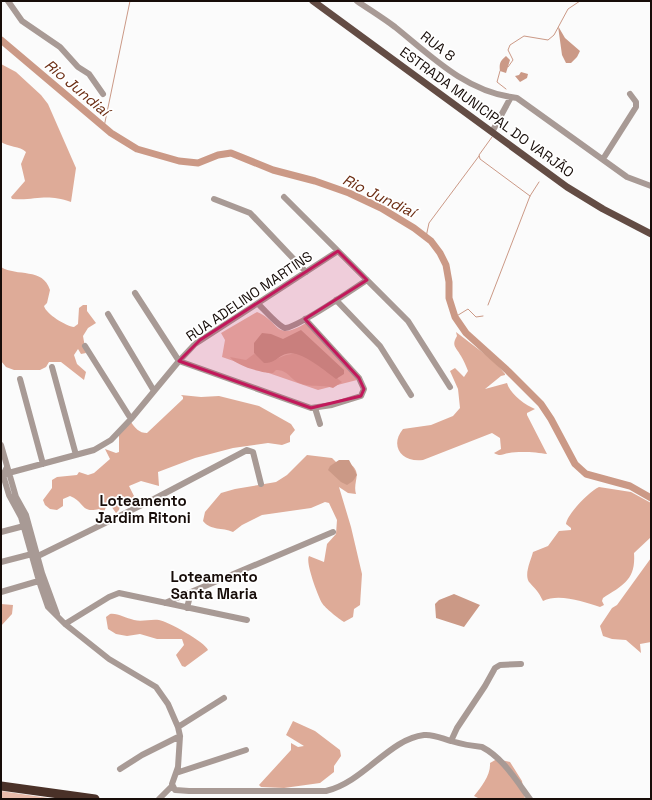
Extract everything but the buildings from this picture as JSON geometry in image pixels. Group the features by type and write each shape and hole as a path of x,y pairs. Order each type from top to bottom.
{"highway":[{"path":"1,786 95,799"}],"main road":[{"name":"ESTRADA MUNICIPAL DO VARJÃO","path":"313,1 567,187 603,209 651,234"}],"street":[{"path":"8,1 22,21 60,47 78,67 89,74 103,94"},
{"name":"RUA 8","path":"357,1 394,27 455,74 483,90 511,97 526,103 568,136 627,177 651,186"},
{"path":"603,159 636,107 636,102 630,94"},
{"path":"492,132 511,97"},
{"path":"284,197 408,321 450,386"},
{"path":"214,199 250,212 306,272"},
{"name":"RUA ADELINO MARTINS","path":"9,470 43,464 94,450 111,440 131,419 179,361 200,340 338,251"},
{"path":"258,304 281,326 286,328 294,326 306,319 367,280"},
{"path":"135,293 179,361 301,405 316,408 355,399 363,393 363,384 306,319"},
{"path":"336,300 380,346 410,395"},
{"path":"108,314 154,391"},
{"path":"85,346 131,419"},
{"path":"52,367 76,455"},
{"path":"20,379 43,464"},
{"path":"316,408 320,424"},
{"path":"1,445 16,497 26,516 48,606 65,624 109,659 156,687 168,704 178,727 180,736 179,759 172,786 159,799"},
{"path":"1,562 35,555 154,499 247,450 253,452 261,484"},
{"path":"9,470 2,475 9,495 20,512 35,555"},
{"path":"1,532 24,526"},
{"path":"164,603 333,532"},
{"path":"1,592 42,580"},
{"path":"187,608 191,592"},
{"path":"65,624 115,594 247,620"},
{"path":"452,741 457,728 495,668 500,665 521,664"},
{"path":"178,727 224,698"},
{"path":"172,786 178,791 326,791 346,785 391,750 418,736 430,735 482,747 506,767 530,799"},
{"path":"120,769 142,754 180,736"},
{"path":"176,773 246,750"}],"highlighted area":[{"path":"338,251 367,280 305,319 359,378 364,389 361,396 311,408 179,361 200,340"}],"shaded area":[{"path":"558,26 565,38 580,51 571,63 566,63 562,55"},
{"path":"506,56 510,60 506,73 500,71 500,63"},
{"path":"1,64 16,72 41,95 48,104 76,168 71,202 54,198 12,199 11,197 25,181 21,164 26,152 1,142"},
{"path":"521,72 528,74 527,78 520,82 515,76 519,75"},
{"path":"1,267 14,272 36,275 42,278 47,283 50,290 47,303 44,306 48,313 66,324 74,327 78,324 79,308 83,305 87,305 87,311 96,323 88,328 83,336 86,353 81,354 78,349 74,355 77,364 86,372 84,380 61,362 49,362 46,367 40,370 14,370 6,367 1,361"},
{"path":"257,312 265,316 283,331 288,331 306,323 357,380 318,390 222,357 225,340 221,333"},
{"path":"301,330 344,370 344,374 336,379 319,366 292,353 283,355 274,361 264,363 254,353 254,343 262,333 271,334 283,339"},
{"path":"456,332 495,362 505,374 485,389 507,383 511,391 518,399 535,409 527,413 527,415 547,454 513,452 500,455 496,454 494,453 501,449 500,438 492,433 423,460 409,459 400,452 397,441 403,429 431,425 453,416 460,408 458,389 450,371 455,368 464,377 468,371 454,344 457,336"},
{"path":"297,353 335,371 338,379 342,382 333,388 303,384 299,383 283,371 276,370 273,373 269,373 256,370 237,363 230,357 246,360 254,354 276,359"},
{"path":"181,395 201,397 219,396 259,406 291,424 295,430 290,436 290,442 282,445 268,443 233,448 195,458 158,472 159,486 141,481 129,486 134,496 131,499 121,502 119,510 116,513 111,506 106,507 104,512 99,509 89,510 75,498 70,496 63,499 63,506 57,510 50,509 45,505 43,500 52,488 52,480 57,477 77,475 79,472 88,475 94,473 110,459 105,449 116,453 119,452 119,432 131,422 138,430 147,433 183,399"},
{"path":"307,455 332,458 336,462 346,461 355,469 357,476 355,489 356,494 348,493 339,487 351,527 362,574 360,605 354,609 353,617 344,622 322,603 310,572 308,559 309,556 324,562 327,544 336,534 337,520 329,503 325,502 311,508 262,515 242,525 233,532 213,528 203,521 205,512 221,493 276,482 287,475"},
{"path":"339,460 349,460 357,475 353,481 347,485 341,482 328,470 330,466"},
{"path":"599,487 631,492 651,503 651,537 634,553 633,570 627,581 603,598 602,601 604,605 600,607 564,598 543,601 539,593 528,580 527,576 533,552 548,546 559,531 571,530 571,528 566,524 570,515 585,498"},
{"path":"651,558 651,642 640,644 641,653 626,640 612,639 603,636 600,626"},
{"path":"454,594 480,605 464,627 436,618 435,604 439,600"},
{"path":"1,604 13,605 12,614 1,626"},
{"path":"110,614 116,614 137,621 163,621 193,637 208,650 185,667 182,666 176,655 184,645 182,639 157,639 140,634 127,636 116,634 108,629 106,617"},
{"path":"293,721 315,731 340,750 341,756 334,766 334,772 320,783 284,788 261,787 259,785 291,750 291,743 298,747 304,746 286,735"},
{"path":"497,759 510,762 522,781 525,799 480,799 474,796 489,772 490,763"},
{"path":"1,791 55,799 1,799"}],"waterway":[{"path":"104,127 130,1"},
{"path":"508,67 513,60 508,50 510,45 524,36 548,40 554,35 568,9 580,1"},
{"name":"Rio Jundiaí","path":"1,40 111,133 137,149 179,161 198,163 218,155 231,153 273,170 315,181 349,193 381,208 414,228 431,241 440,253 446,265 449,282 449,298 455,317 466,333 508,371 541,404 551,419 575,464 586,474 630,486 651,498"},
{"path":"500,71 497,82 506,89"},
{"path":"492,137 479,155 480,159 530,196"},
{"path":"426,237 429,223 479,156"},
{"path":"488,305 530,196 539,182"},
{"path":"455,317 468,309 476,317 483,316"}],"district":[{"name":"Loteamento Jardim Ritoni","path":"143,510"},
{"name":"Loteamento Santa Maria","path":"214,586"}]}
